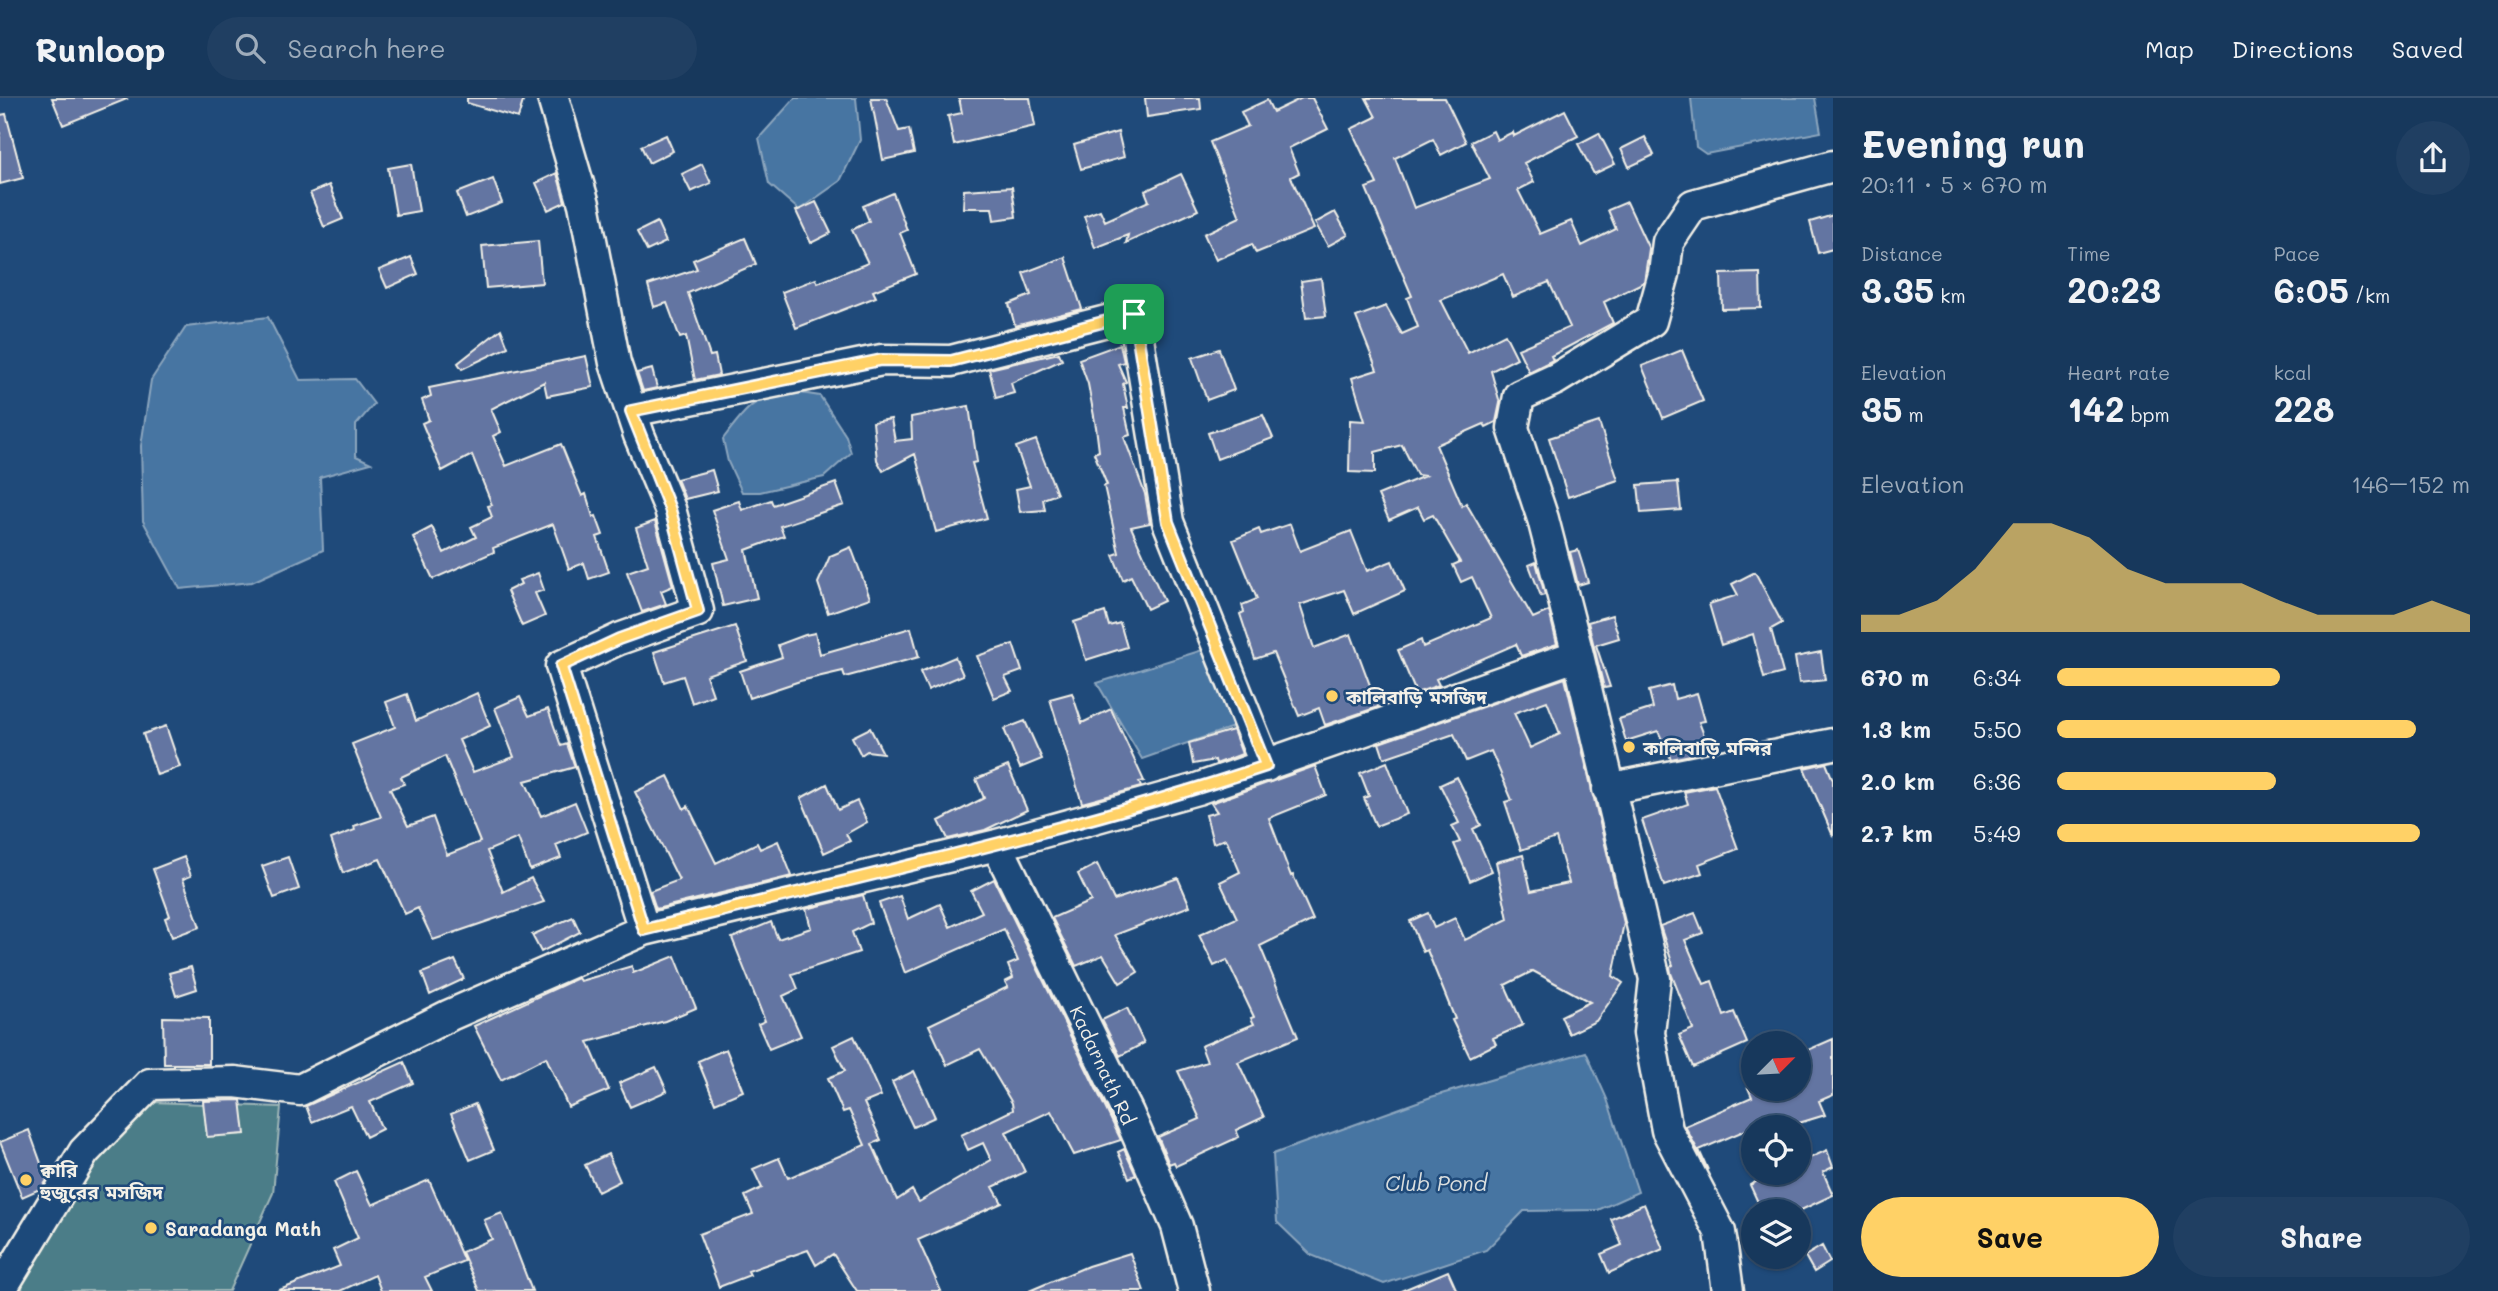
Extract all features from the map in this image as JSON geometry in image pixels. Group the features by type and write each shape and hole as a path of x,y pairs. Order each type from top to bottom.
{"street":[{"path":"553,98 584,204 615,363 670,509 698,611 619,639 561,666 644,930"},
{"path":"1728,1291 1720,1231 1667,1130 1649,1033 1655,979 1543,519 1513,428 1519,396 1556,379 1651,321 1664,274 1668,242 1693,205 1833,166"},
{"path":"631,411 881,360 951,361 1134,314 1168,522 1266,766"},
{"path":"2,1288 84,1152 150,1084 235,1082 300,1090 450,1015 644,930 997,845 1197,789 1578,655"},
{"path":"1608,789 1833,744"},
{"name":"Kadarnath Rd","path":"997,845 1128,1114 1177,1226 1194,1291"}],"green space":[{"name":"Saradanga Math","path":"152,1102 281,1107 273,1193 229,1291 22,1291 24,1263 69,1191"}],"water":[{"path":"795,98 856,98 860,140 840,181 799,210 769,184 759,138"},
{"path":"1691,98 1815,98 1821,132 1706,154 1696,147"},
{"path":"268,317 300,380 355,379 374,404 356,425 356,456 371,463 320,477 323,550 252,582 180,589 143,521 141,446 151,380 186,327"},
{"path":"788,391 820,396 846,436 851,453 824,477 760,492 742,492 728,462 723,439 750,407 765,398"},
{"path":"1209,648 1236,726 1142,759 1097,683"},
{"name":"Club Pond","path":"1586,1052 1607,1099 1638,1192 1598,1210 1524,1211 1486,1250 1384,1284 1311,1255 1277,1222 1273,1154 1431,1097"}],"building":[{"path":"52,98 126,98 127,99 63,125"},
{"path":"467,98 524,98 518,118 467,103"},
{"path":"871,98 886,98 899,131 909,129 914,153 883,160"},
{"path":"959,98 1030,98 1035,126 954,145 948,116 962,113"},
{"path":"1145,98 1200,98 1201,109 1147,117"},
{"path":"1302,98 1312,98 1328,129 1289,148 1299,173 1291,177 1314,229 1256,253 1252,244 1216,260 1204,234 1240,217 1210,142 1248,126 1241,112 1267,100 1273,112"},
{"path":"1366,98 1445,98 1466,142 1441,155 1433,139 1395,158 1414,208 1490,179 1471,142 1493,131 1497,140 1513,132 1514,136 1565,110 1578,136 1524,163 1534,182 1518,190 1540,234 1571,221 1582,246 1616,229 1608,210 1627,202 1649,249 1644,282 1604,302 1613,323 1551,356 1553,360 1529,372 1518,349 1570,327 1549,282 1513,297 1503,274 1441,300 1468,353 1505,334 1517,358 1491,371 1500,403 1496,422 1486,427 1484,424 1436,445 1462,506 1466,503 1533,618 1549,611 1557,644 1521,656 1516,644 1436,679 1439,685 1416,693 1398,650 1421,640 1423,647 1491,618 1472,577 1461,582 1453,565 1460,562 1433,515 1424,519 1418,507 1389,520 1378,495 1425,476 1417,475 1402,445 1375,452 1375,473 1349,472 1350,420 1365,421 1352,378 1377,370 1356,317 1386,306 1402,334 1418,327 1407,298 1412,296 1366,188 1377,184 1351,129 1376,117"},
{"path":"6,114 23,178 0,184 0,115"},
{"path":"1118,132 1124,157 1081,169 1074,145"},
{"path":"1599,133 1615,164 1594,174 1578,144"},
{"path":"666,135 673,151 649,163 641,146"},
{"path":"1645,137 1654,155 1629,167 1621,149"},
{"path":"411,164 419,211 396,215 388,168"},
{"path":"702,164 711,183 691,192 682,174"},
{"path":"557,173 565,202 548,210 536,183"},
{"path":"1181,174 1198,210 1126,243 1128,235 1095,248 1084,216 1100,210 1105,221 1149,201 1145,191"},
{"path":"493,179 502,203 466,217 457,193"},
{"path":"329,185 343,219 324,227 310,193"},
{"path":"1012,187 1016,217 994,220 992,208 963,208 964,190"},
{"path":"893,193 907,230 900,233 916,274 873,291 876,297 796,328 782,292 816,279 818,283 868,263 852,230 869,221 863,206"},
{"path":"816,202 831,233 811,243 796,211"},
{"path":"1335,212 1348,235 1328,246 1315,223"},
{"path":"1833,215 1833,249 1818,253 1810,222"},
{"path":"657,222 666,242 647,251 637,232"},
{"path":"745,238 756,264 688,293 710,356 715,355 719,375 695,380 686,336 680,338 667,303 654,307 648,285 697,269 693,260"},
{"path":"538,241 542,283 486,288 482,246"},
{"path":"411,257 418,274 387,288 379,270"},
{"path":"1065,257 1082,309 1015,326 1009,304 1031,295 1023,273"},
{"path":"1760,273 1761,308 1722,309 1721,274"},
{"path":"1321,278 1326,316 1306,318 1301,281"},
{"path":"501,329 508,347 462,369 458,363"},
{"path":"1120,344 1124,362 1118,364 1126,382 1123,384 1128,408 1124,408 1130,435 1124,437 1145,494 1150,523 1131,527 1164,601 1147,609 1131,576 1123,580 1113,555 1119,553 1104,486 1107,485 1094,453 1099,451 1096,427 1088,384 1079,359"},
{"path":"1219,349 1234,390 1207,400 1192,358"},
{"path":"1682,350 1703,401 1663,418 1642,366"},
{"path":"1059,353 1062,360 1011,383 1014,393 996,398 989,369"},
{"path":"586,356 593,387 547,396 544,382 491,409 501,432 493,436 506,466 561,444 582,496 586,494 593,517 596,516 603,535 597,537 609,572 589,579 584,563 569,569 553,524 493,548 494,552 433,579 413,537 432,527 444,553 476,537 471,527 492,517 488,506 492,505 472,455 442,471 422,423 429,420 422,400 431,396 429,388"},
{"path":"652,369 657,388 643,391 637,373"},
{"path":"969,406 977,462 972,463 987,518 936,532 915,454 883,471 877,460 873,422 891,419 895,441 912,439 911,417"},
{"path":"1263,415 1273,438 1217,459 1208,433"},
{"path":"1599,422 1618,480 1568,497 1549,438"},
{"path":"1036,440 1057,494 1043,499 1045,510 1020,512 1016,489 1030,486 1016,447"},
{"path":"712,470 718,491 685,499 677,479"},
{"path":"1678,482 1681,510 1641,513 1638,485"},
{"path":"836,483 844,505 780,526 784,536 746,550 757,598 723,606 713,563 729,559 712,510 739,501 742,510 771,500 773,505"},
{"path":"655,521 673,586 661,591 666,604 642,612 627,572 648,565 636,528"},
{"path":"1290,524 1300,551 1351,531 1367,571 1392,561 1405,591 1354,614 1344,590 1300,605 1314,648 1351,634 1378,707 1325,725 1319,708 1299,716 1273,653 1255,659 1240,614 1244,612 1242,605 1257,599 1233,540 1259,529 1261,534"},
{"path":"851,547 870,598 828,613 818,583 830,556"},
{"path":"1578,550 1588,582 1578,585 1570,552"},
{"path":"1536,562 1545,595 1541,596 1529,565"},
{"path":"1755,572 1782,623 1771,629 1783,673 1764,678 1753,634 1721,645 1709,604 1738,595 1732,584"},
{"path":"538,573 544,590 535,593 545,616 522,626 507,591 521,584 519,580"},
{"path":"1105,612 1109,626 1120,623 1127,647 1086,660 1074,622"},
{"path":"1612,615 1619,638 1596,645 1610,687 1604,688 1588,622"},
{"path":"735,626 747,661 706,675 713,695 692,703 683,676 664,682 654,652"},
{"path":"911,628 919,657 845,677 843,671 800,681 749,698 740,671 782,657 778,645 815,633 820,654"},
{"path":"1013,644 1022,671 1005,677 1012,691 994,698 977,656"},
{"path":"1821,652 1825,680 1799,683 1795,657"},
{"path":"955,657 963,675 928,690 920,672"},
{"path":"1565,678 1624,923 1613,976 1623,983 1596,1021 1569,1034 1561,1016 1590,1002 1533,971 1505,985 1523,1025 1493,1038 1496,1044 1470,1057 1452,1020 1455,1019 1427,950 1423,952 1410,921 1428,913 1434,928 1455,918 1465,940 1508,919 1496,862 1523,855 1531,891 1569,883 1556,838 1521,850 1505,802 1512,800 1491,751 1466,761 1454,734 1384,758 1379,743","holes":["1547,701 1560,734 1530,748 1514,713"]},
{"path":"1672,685 1675,699 1697,693 1705,721 1699,722 1710,751 1671,759 1658,731 1626,741 1619,719 1653,708 1649,691"},
{"path":"477,693 490,726 459,740 473,772 514,757 495,708 520,697 529,716 548,709 561,746 567,744 575,767 525,781 541,816 575,802 587,832 556,845 561,858 530,870 518,838 487,851 503,892 531,878 544,902 433,940 418,908 405,914 380,859 343,873 331,839 355,830 354,826 381,817 352,744 395,727 386,702 407,694 416,721","holes":["445,756 480,842 447,855 433,817 408,826 390,789 404,784 401,777"]},
{"path":"1072,693 1082,723 1111,709 1144,781 1139,782 1141,787 1082,803 1050,699"},
{"path":"1025,721 1042,759 1020,768 1004,729"},
{"path":"166,726 180,767 157,775 143,734"},
{"path":"870,728 883,753 867,751 861,755 852,737"},
{"path":"1233,730 1242,754 1216,764 1215,760 1193,764 1189,743"},
{"path":"1387,762 1407,814 1376,826 1364,798 1369,796 1360,773"},
{"path":"1826,763 1833,780 1833,836 1804,768"},
{"path":"1008,766 1027,810 985,830 948,839 939,821 984,798 976,779"},
{"path":"1315,766 1326,795 1269,818 1291,876 1293,875 1313,920 1260,946 1298,1037 1238,1062 1264,1117 1236,1130 1239,1137 1176,1166 1174,1162 1169,1164 1158,1137 1200,1119 1178,1071 1207,1062 1201,1046 1254,1024 1251,1018 1254,1017 1227,960 1214,966 1199,935 1237,918 1220,882 1240,872 1226,839 1213,843 1206,815 1217,812 1211,803"},
{"path":"668,776 684,809 688,806 716,863 757,843 760,849 778,841 792,876 656,909 650,891 679,880 635,792"},
{"path":"1457,777 1481,825 1473,829 1492,871 1470,881 1454,844 1460,842 1452,826 1459,823 1440,785"},
{"path":"827,784 838,810 857,801 867,822 846,834 850,841 824,853 801,798"},
{"path":"1715,786 1738,849 1699,864 1702,873 1664,886 1642,820 1688,804 1684,792"},
{"path":"184,857 191,876 183,879 200,927 172,937 165,918 170,916 153,869"},
{"path":"288,857 299,889 274,898 262,866"},
{"path":"1097,864 1114,900 1178,878 1190,906 1115,935 1138,972 1120,983 1103,955 1076,966 1052,918 1091,901 1078,874"},
{"path":"994,879 1121,1140 1074,1155 1051,1111 1006,1132 1025,1172 993,1187 1002,1203 918,1240 941,1291 857,1291 833,1254 816,1265 808,1250 748,1271 750,1275 719,1287 699,1234 753,1214 745,1196 762,1188 753,1169 779,1158 788,1178 865,1145 849,1110 843,1112 828,1078 845,1071 833,1046 854,1036 881,1096 864,1103 881,1140 872,1144 897,1200 912,1190 919,1202 991,1160 983,1143 968,1150 961,1135 1013,1110 1012,1103 980,1049 947,1065 929,1025 1008,987 1005,982 1013,978 1008,965 1018,961 1004,929 905,973 879,903 900,896 908,919 940,904 950,927 982,912 971,891"},
{"path":"863,895 871,923 852,932 859,952 792,974 798,989 783,996 801,1036 769,1049 758,1024 765,1021 732,938 771,922 778,939 811,928 806,909"},
{"path":"1695,913 1703,933 1685,940 1704,984 1712,981 1724,1016 1734,1012 1742,1031 1741,1046 1693,1067 1679,1035 1693,1029 1671,973 1670,967 1673,965 1660,926"},
{"path":"573,917 580,932 541,952 532,935"},
{"path":"675,956 696,1008 665,1021 588,1042 609,1090 568,1107 546,1057 501,1080 474,1026 578,978 580,981 632,966 633,973"},
{"path":"455,960 464,979 430,995 422,973"},
{"path":"191,967 197,989 176,996 169,973"},
{"path":"1127,1008 1144,1043 1120,1056 1102,1020"},
{"path":"163,1017 209,1018 209,1064 164,1064"},
{"path":"1833,1039 1833,1095 1819,1101 1825,1115 1811,1119 1811,1115 1741,1115 1741,1132 1699,1150 1708,1170 1685,1126 1743,1101 1811,1101 1811,1049"},
{"path":"726,1049 743,1091 715,1103 698,1061"},
{"path":"404,1062 413,1083 370,1102 382,1129 366,1137 351,1106 312,1122 306,1106"},
{"path":"656,1067 667,1091 630,1107 619,1083"},
{"path":"914,1071 935,1117 913,1127 892,1082"},
{"path":"241,1100 245,1134 207,1137 203,1101"},
{"path":"475,1104 494,1150 470,1160 451,1114"},
{"path":"29,1130 47,1180 42,1188 22,1197 0,1142"},
{"path":"1124,1149 1136,1175 1129,1178 1118,1152"},
{"path":"1827,1150 1833,1167 1823,1172 1833,1195 1811,1205 1811,1199 1756,1199 1750,1185 1811,1185 1811,1157"},
{"path":"608,1154 620,1181 598,1192 585,1165"},
{"path":"356,1171 372,1205 429,1180 464,1261 425,1277 432,1291 381,1291 375,1275 340,1291 277,1291 340,1266 333,1250 358,1238 334,1182"},
{"path":"1644,1204 1663,1249 1609,1273 1601,1254 1622,1245 1611,1219"},
{"path":"502,1213 532,1291 479,1291 462,1252 492,1239 484,1220"},
{"path":"1822,1246 1830,1262 1814,1272 1811,1267 1811,1252"},
{"path":"1130,1253 1144,1291 1029,1291 1088,1266"},
{"path":"1448,1271 1457,1291 1401,1291"}],"place":[{"name":"কালিবাড়ি মসজিদ","path":"1332,696"},
{"name":"কালিবাড়ি মন্দির","path":"1629,747"},
{"name":"ক্বারি হুজুরের মসজিদ","path":"26,1180"},
{"name":"Saradanga Math","path":"151,1228"}],"route":[{"path":"1134,314 1168,522 1266,766 1197,789 997,845 644,930 561,666 619,639 698,611 670,509 631,411 881,360 951,361 1134,314"}]}
